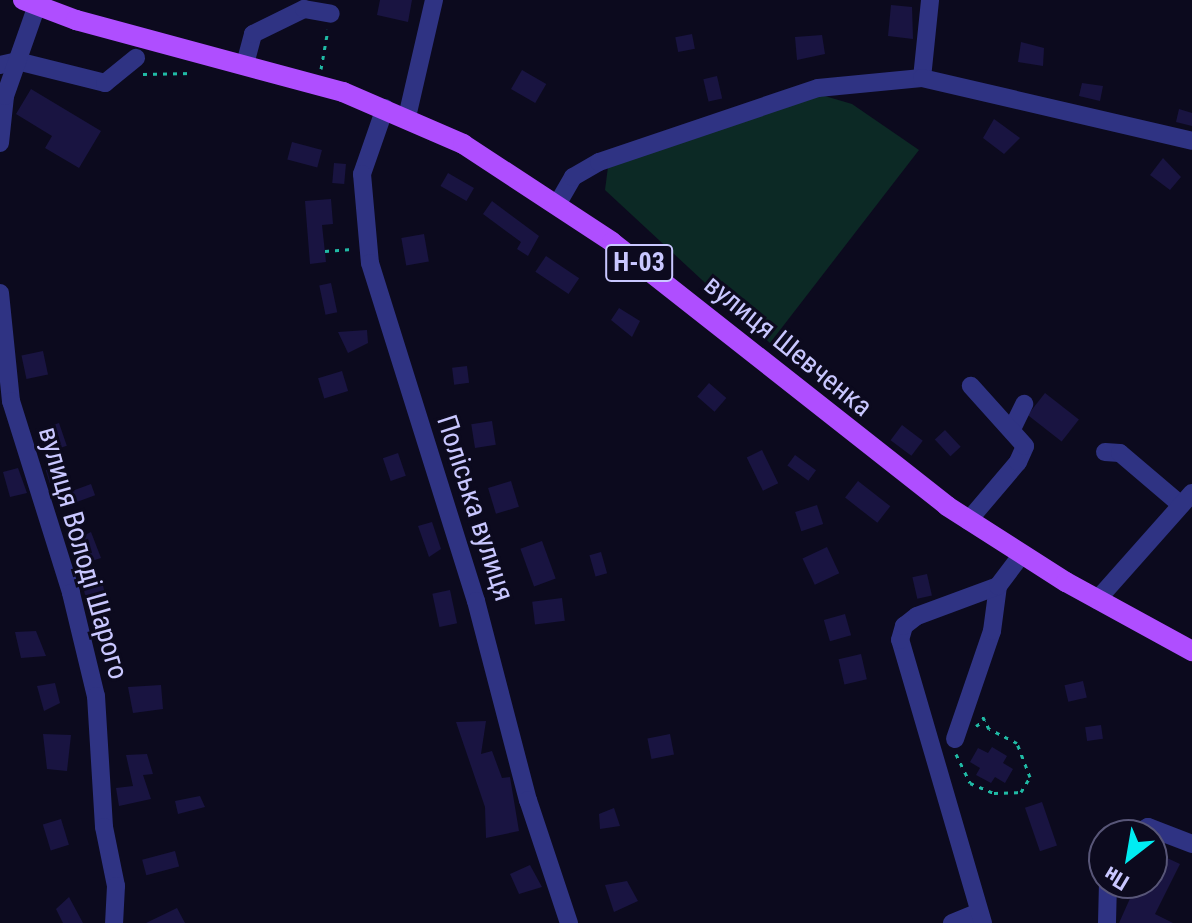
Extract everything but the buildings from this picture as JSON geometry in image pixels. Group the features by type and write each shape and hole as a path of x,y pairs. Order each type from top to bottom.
{"main road":[{"name":"вулиця Шевченка","path":"30,3 245,64 385,108 463,144 558,203 968,521 1097,600 1192,651"}],"street":[{"path":"407,117 434,0"},
{"path":"922,78 930,0"},
{"path":"0,143 9,63 30,3"},
{"path":"245,64 253,34 304,9 331,14"},
{"path":"9,63 105,83 137,66"},
{"path":"558,203 573,177 599,162 818,88 922,78 1192,141"},
{"name":"Поліська вулиця","path":"385,108 362,174 368,248 509,715 528,800 569,923"},
{"name":"вулиця Володі Шарого","path":"0,293 5,398 71,593 96,696 104,827 116,886 114,923"},
{"path":"968,521 1018,462 1025,446 971,386"},
{"path":"1012,429 1024,404"},
{"path":"1097,600 1187,499 1120,453 1105,452"},
{"path":"955,739 992,631 998,586 1021,555"},
{"path":"952,923 981,917 900,640 904,626 917,616 998,586"},
{"path":"1168,835 1192,844"},
{"path":"1107,923 1108,899"}],"path":[{"path":"321,69 324,48"},
{"path":"137,66 193,73"},
{"path":"325,251 368,248"},
{"path":"970,696 985,720 989,729 1017,743 1030,777 1021,792 994,793 970,783 957,764 955,739 985,720"}],"green space":[{"path":"818,94 852,104 919,150 770,343 605,190 608,167"}]}
